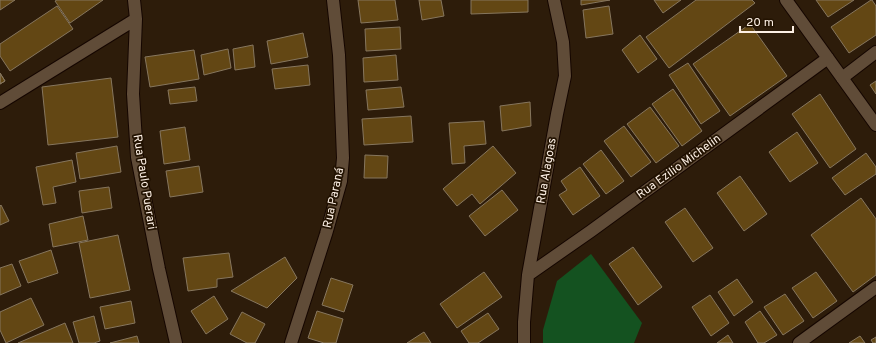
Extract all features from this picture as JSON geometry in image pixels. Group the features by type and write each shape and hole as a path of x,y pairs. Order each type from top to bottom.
{"street":[{"name":"Rua Paulo Puerari","path":"134,0 136,18 133,94 137,157 159,269 176,343"},
{"name":"Rua Paraná","path":"290,343 326,234 340,181 343,158 339,55 333,0"},
{"name":"Rua Alagoas","path":"524,343 524,322 528,275 565,76 564,42 554,0"},
{"path":"786,0 876,125"},
{"path":"0,103 136,18"},
{"path":"842,78 876,52"},
{"name":"Rua Ezilio Michelin","path":"528,275 591,231 828,58"},
{"path":"799,343 876,287"}],"green space":[{"path":"591,254 642,323 634,343 543,343 543,330 557,281"}],"building":[{"path":"0,0 15,0 0,10"},
{"path":"103,0 70,23 55,1"},
{"path":"358,0 395,0 398,20 361,23"},
{"path":"419,0 441,0 444,16 422,20"},
{"path":"471,0 528,0 528,12 471,14"},
{"path":"581,0 610,0 581,5"},
{"path":"654,0 681,0 663,13"},
{"path":"696,0 752,0 755,3 669,68 646,37"},
{"path":"816,0 854,0 828,17"},
{"path":"871,0 876,6 876,35 849,53 831,27"},
{"path":"57,6 73,29 10,71 0,56 0,44"},
{"path":"609,6 613,34 586,38 583,10"},
{"path":"750,24 787,76 730,116 693,64"},
{"path":"400,27 401,49 366,51 365,29"},
{"path":"303,33 308,57 271,64 267,41"},
{"path":"640,35 657,59 638,73 622,50"},
{"path":"253,45 255,67 235,70 233,49"},
{"path":"228,49 231,68 204,75 201,55"},
{"path":"194,50 199,79 150,87 145,57"},
{"path":"396,55 398,80 364,82 363,58"},
{"path":"688,63 720,111 701,124 669,75"},
{"path":"308,65 310,85 275,89 272,69"},
{"path":"0,73 5,81 0,84"},
{"path":"0,73 5,81 0,84"},
{"path":"111,78 118,137 48,145 42,87"},
{"path":"876,81 876,94 870,85"},
{"path":"195,87 197,101 170,104 168,90"},
{"path":"401,87 404,107 368,110 366,90"},
{"path":"673,89 702,131 682,146 652,104"},
{"path":"820,94 856,149 830,168 792,114"},
{"path":"530,102 531,126 502,131 500,106"},
{"path":"650,107 679,146 656,163 627,124"},
{"path":"411,116 413,142 364,145 362,119"},
{"path":"484,121 486,144 464,146 465,163 452,164 449,123"},
{"path":"624,126 651,162 631,177 604,141"},
{"path":"185,127 190,160 164,164 160,131"},
{"path":"797,132 818,163 790,182 769,152"},
{"path":"117,146 121,172 80,179 76,153"},
{"path":"493,146 516,173 480,204 472,194 457,206 443,189"},
{"path":"601,150 624,181 606,194 583,164"},
{"path":"866,153 876,167 876,174 845,195 832,178"},
{"path":"365,155 388,156 387,178 364,178"},
{"path":"72,160 76,182 53,187 56,203 43,205 36,167"},
{"path":"199,166 203,192 170,197 166,171"},
{"path":"580,167 600,196 573,215 559,195 567,190 561,181"},
{"path":"740,176 767,214 744,231 717,193"},
{"path":"109,187 112,208 82,213 79,191"},
{"path":"502,190 518,210 485,236 469,216"},
{"path":"861,198 876,219 876,275 853,292 811,235"},
{"path":"1,205 9,221 0,225 0,206"},
{"path":"685,208 713,248 693,262 665,222"},
{"path":"83,216 88,240 53,247 49,224"},
{"path":"118,235 130,290 90,298 79,243"},
{"path":"633,247 662,287 638,305 609,264"},
{"path":"51,250 58,273 28,283 19,261"},
{"path":"229,253 233,277 217,279 217,287 188,291 183,258"},
{"path":"285,257 297,278 267,308 231,291"},
{"path":"12,264 21,286 0,295 0,268"},
{"path":"484,272 502,297 457,328 440,304"},
{"path":"816,272 837,301 813,318 792,288"},
{"path":"331,278 353,285 344,312 322,305"},
{"path":"737,279 753,302 734,316 718,292"},
{"path":"785,294 804,321 783,335 764,307"},
{"path":"710,295 729,323 711,336 692,307"},
{"path":"214,296 228,319 206,334 191,311"},
{"path":"31,298 44,325 6,343 0,330 0,312"},
{"path":"131,301 135,323 105,329 100,307"},
{"path":"317,311 343,319 336,343 324,343 308,338"},
{"path":"760,311 777,335 764,343 758,343 745,322"},
{"path":"242,312 265,324 255,343 247,343 230,334"},
{"path":"488,313 499,329 478,343 469,343 461,331"},
{"path":"94,316 100,341 94,343 79,343 73,322"},
{"path":"65,323 73,343 18,343"},
{"path":"424,332 431,343 407,343"},
{"path":"728,335 733,343 717,343"},
{"path":"137,336 139,343 110,343"},
{"path":"860,336 865,343 849,343"},
{"path":"876,337 876,343 873,343 871,340"}]}
